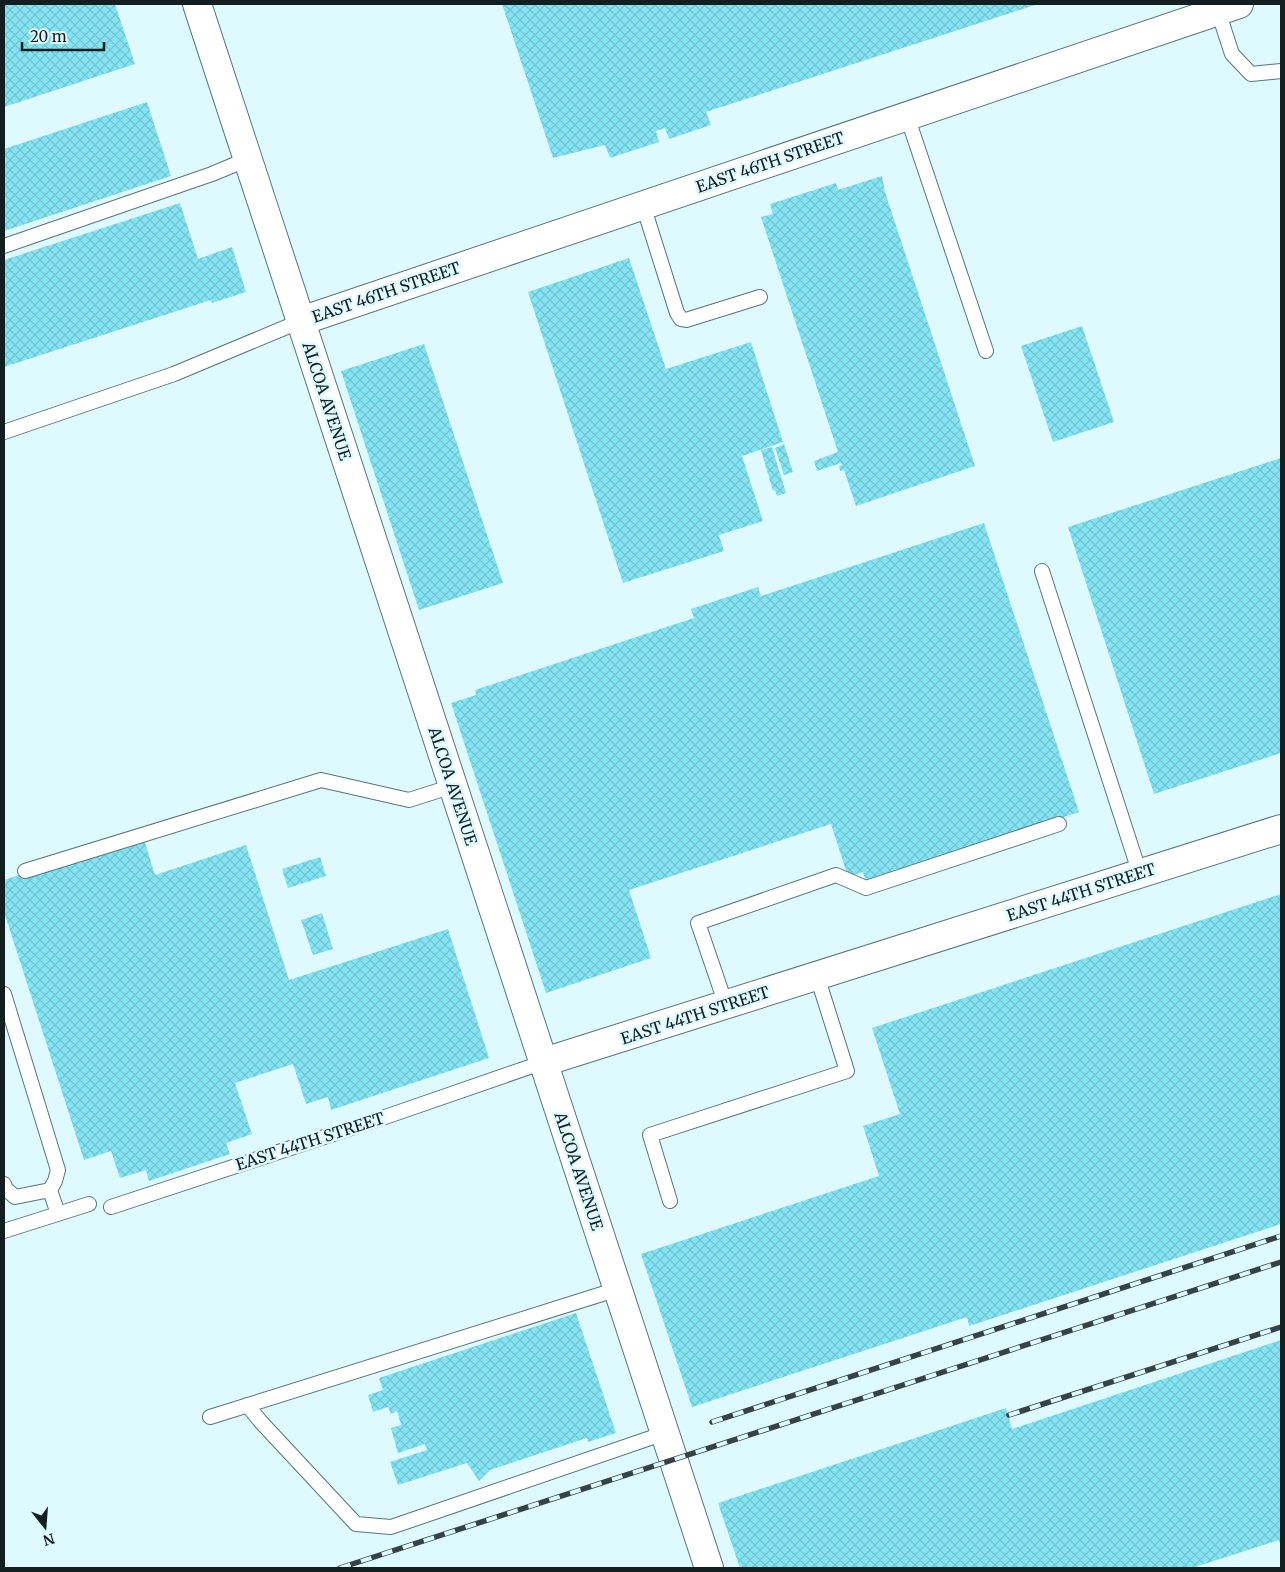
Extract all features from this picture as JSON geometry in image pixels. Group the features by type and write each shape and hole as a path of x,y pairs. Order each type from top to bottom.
{"street":[{"name":"ALCOA AVENUE","path":"197,4 710,1568"},
{"name":"EAST 46TH STREET","path":"301,320 1232,6"},
{"name":"EAST 44TH STREET","path":"544,1062 1281,829"}],"lane":[{"path":"1232,6 1232,54 1251,74 1281,71"},
{"path":"907,116 986,351"},
{"path":"4,246 212,174 248,159"},
{"path":"643,205 677,313 681,319 686,320 760,298"},
{"path":"4,432 174,374 301,320"},
{"path":"1042,571 1140,874"},
{"path":"25,871 321,780 408,800 453,786"},
{"path":"726,1005 698,924 836,874 866,888 1059,824"},
{"path":"670,1201 650,1135 847,1070 817,976"},
{"path":"4,994 58,1170 50,1190 58,1214"},
{"name":"EAST 44TH STREET","path":"111,1207 388,1116 544,1062"},
{"path":"4,1184 5,1188 15,1197 50,1190"},
{"path":"4,1231 89,1204"},
{"path":"210,1417 618,1289"},
{"path":"248,1405 261,1422 356,1524 391,1527 665,1433"}],"building":[{"path":"4,4 115,4 135,64 4,107"},
{"path":"502,4 1038,4 706,112 711,125 669,139 665,128 656,131 659,142 610,158 605,145 553,158"},
{"path":"147,102 171,176 4,231 4,149"},
{"path":"882,176 885,192 975,466 856,506 844,470 840,471 839,466 842,465 841,463 817,471 814,461 838,452 761,217 773,214 770,204 836,183 838,190"},
{"path":"180,203 198,259 232,247 246,292 212,303 211,300 4,367 4,260"},
{"path":"629,258 666,369 751,342 783,442 742,456 763,521 719,535 724,551 623,583 528,292"},
{"path":"1082,326 1114,422 1053,442 1021,346"},
{"path":"424,344 503,583 419,610 341,371"},
{"path":"784,444 793,472 784,475 775,448"},
{"path":"772,447 786,493 777,496 775,490 773,491 761,450"},
{"path":"1281,458 1281,753 1154,794 1068,527"},
{"path":"984,523 1079,812 866,882 863,872 848,877 831,824 629,890 651,958 546,993 451,703 476,695 475,690 694,618 691,609 758,587 761,596"},
{"path":"143,836 155,875 246,845 289,980 448,929 489,1058 331,1110 328,1097 306,1104 293,1064 235,1083 252,1134 226,1143 230,1154 149,1181 146,1170 120,1178 111,1151 84,1160 4,912 4,880"},
{"path":"320,857 326,876 288,888 282,869"},
{"path":"1281,894 1281,1224 969,1326 967,1317 692,1407 641,1254 879,1176 863,1126 900,1114 872,1028"},
{"path":"322,913 333,949 313,955 301,920"},
{"path":"576,1313 616,1433 588,1442 587,1438 490,1470 479,1481 467,1463 398,1485 390,1462 427,1450 425,1444 398,1453 391,1428 401,1425 397,1411 391,1414 388,1407 373,1412 368,1395 383,1390 379,1378"},
{"path":"1281,1340 1281,1547 1279,1540 1192,1568 740,1568 718,1503 1006,1408 1012,1429"}],"railway":[{"path":"712,1422 1281,1236"},
{"path":"340,1568 1281,1262"},
{"path":"1009,1415 1281,1327"}]}
